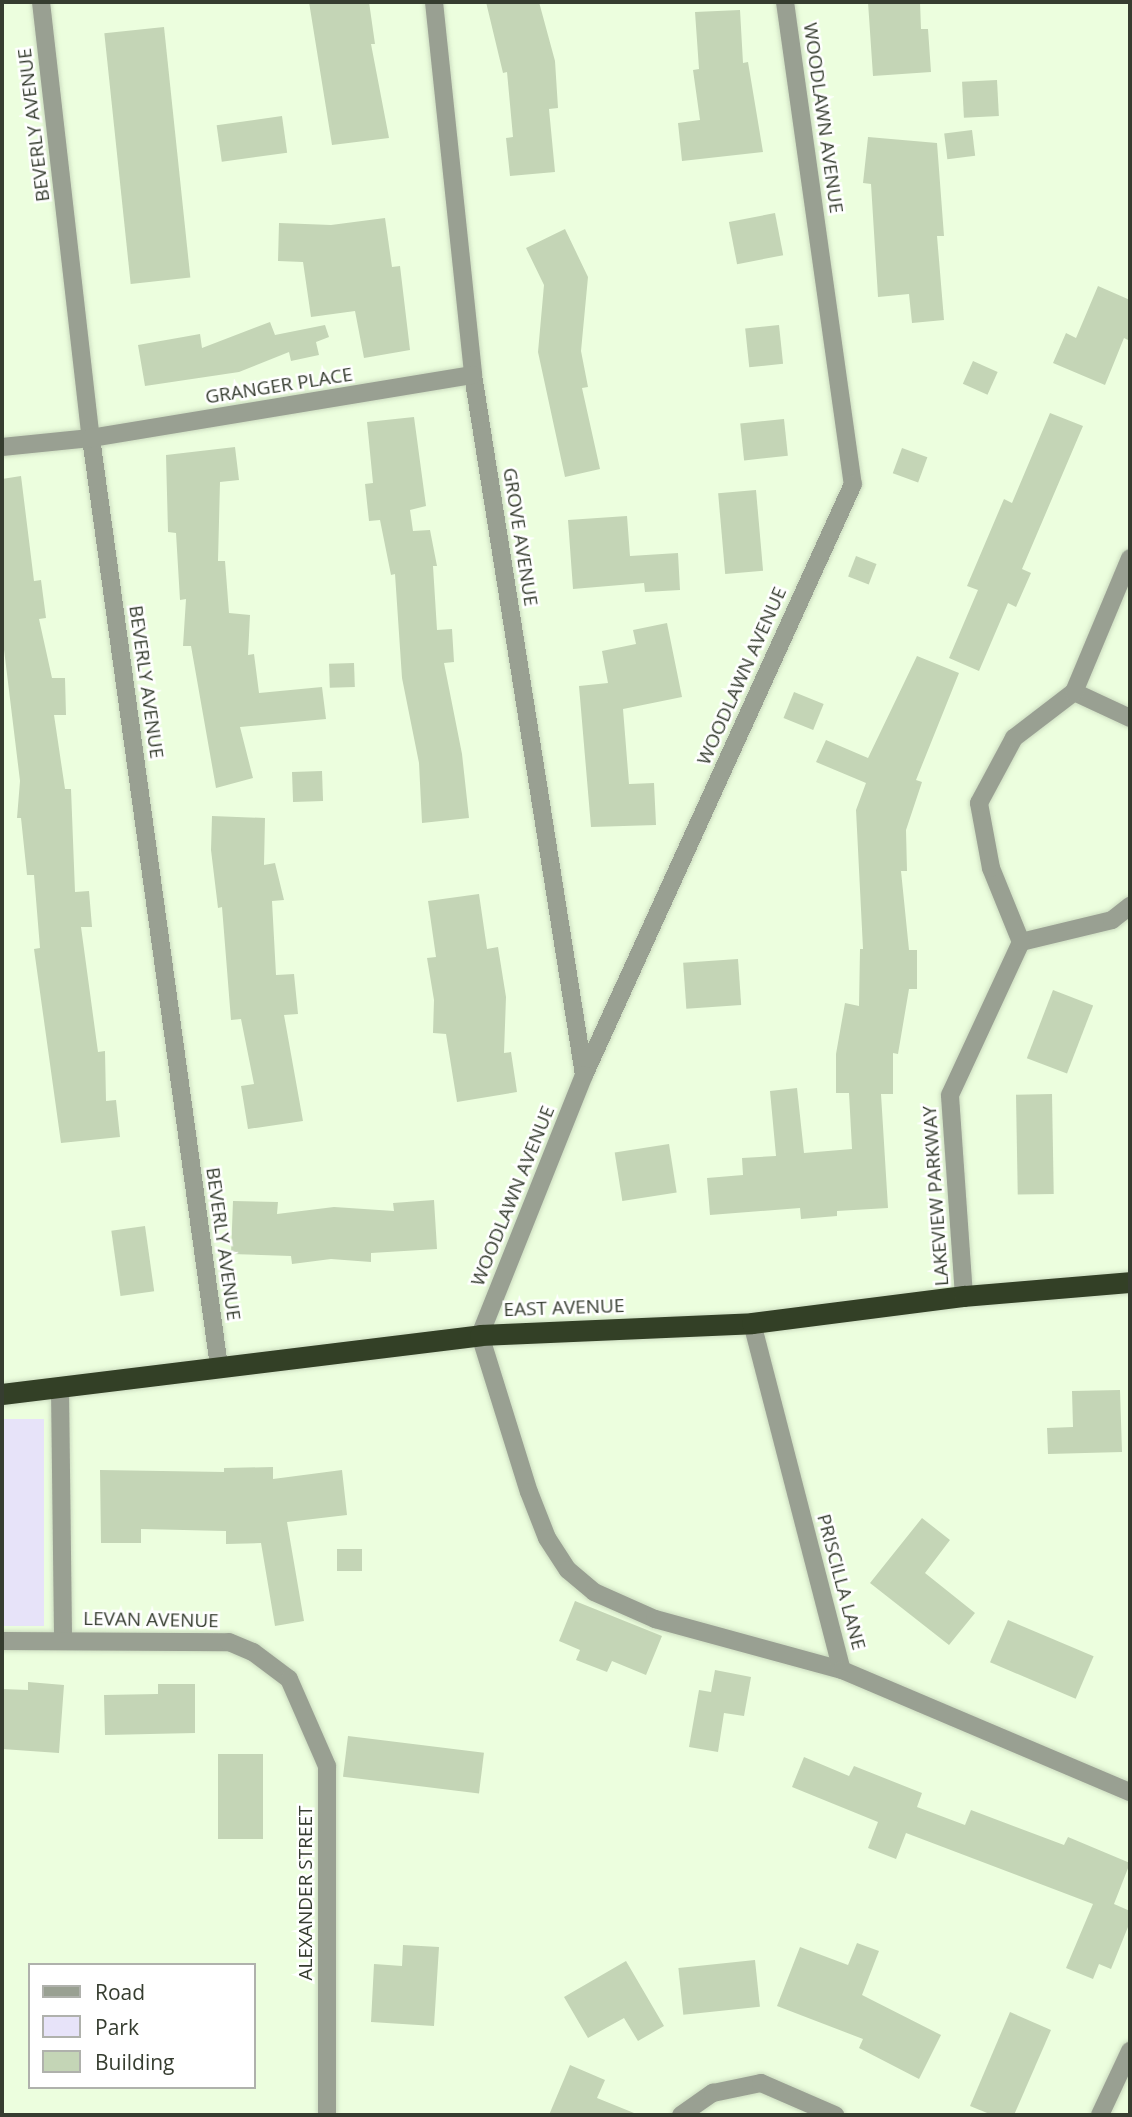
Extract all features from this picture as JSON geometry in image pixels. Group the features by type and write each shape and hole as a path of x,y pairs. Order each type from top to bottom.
{"highway":[{"name":"EAST AVENUE","path":"2,1394 60,1389 219,1366 481,1335 752,1323 964,1296 1130,1282"}],"street":[{"name":"BEVERLY AVENUE","path":"41,2 91,438 219,1366"},
{"name":"GROVE AVENUE","path":"434,2 474,375 584,1076"},
{"name":"WOODLAWN AVENUE","path":"481,1335 584,1076 853,484 785,2"},
{"name":"GRANGER PLACE","path":"2,447 91,438 474,375"},
{"path":"1130,558 1074,692 1014,738 979,803 992,868 1021,942 1112,920 1130,906"},
{"path":"1074,692 1130,718"},
{"name":"LAKEVIEW PARKWAY","path":"964,1296 950,1095 1021,942"},
{"name":"PRISCILLA LANE","path":"752,1323 842,1670 1130,1792"},
{"path":"481,1335 529,1492 547,1538 568,1570 594,1592 655,1619 842,1670"},
{"path":"60,1389 63,1640"},
{"name":"LEVAN AVENUE","path":"2,1641 229,1642 253,1652 289,1679"},
{"name":"ALEXANDER STREET","path":"289,1679 327,1766 327,2115"},
{"path":"1100,2115 1130,2051"},
{"path":"681,2115 713,2093 761,2082 835,2115"}],"green space":[{"path":"2,1419 44,1419 44,1626 2,1626"}],"building":[{"path":"309,2 369,2 375,44 371,44 389,138 332,145"},
{"path":"486,2 539,2 555,61 558,108 549,109 555,172 510,176 506,138 513,137 507,72 503,73"},
{"path":"868,2 920,2 921,29 928,29 931,72 873,76"},
{"path":"740,10 743,63 748,62 763,152 682,161 678,123 700,120 693,70 699,69 695,12"},
{"path":"164,27 190,278 131,284 104,33"},
{"path":"997,80 999,116 964,118 962,82"},
{"path":"282,116 287,153 222,162 217,125"},
{"path":"972,130 975,156 947,159 944,133"},
{"path":"868,137 937,143 944,236 937,236 944,320 912,323 909,294 878,297 871,184 863,183"},
{"path":"775,213 783,255 737,264 729,222"},
{"path":"385,218 392,267 400,266 410,350 364,358 355,311 311,317 303,262 278,261 279,223 331,225"},
{"path":"565,229 588,277 581,351 588,387 582,388 600,469 565,477 538,352 544,285 526,248"},
{"path":"1098,286 1130,300 1130,341 1124,338 1105,385 1053,363 1066,333 1076,338"},
{"path":"270,322 275,335 325,325 329,337 316,342 319,355 291,361 289,352 239,372 145,386 138,345 200,334 202,348"},
{"path":"779,325 783,364 749,367 745,329"},
{"path":"973,361 998,372 987,395 963,384"},
{"path":"1050,413 1083,426 1022,569 1031,573 1016,607 1008,603 979,671 949,658 978,590 967,586 1004,499 1012,503"},
{"path":"414,417 426,506 410,510 413,531 430,530 437,566 433,566 437,630 452,629 454,662 444,663 462,754 469,818 422,823 419,763 402,678 395,574 391,575 380,520 369,521 365,484 373,483 367,422"},
{"path":"784,419 788,456 744,460 740,424"},
{"path":"235,447 239,480 220,482 218,561 225,561 229,613 250,615 248,655 254,654 259,693 322,687 326,719 240,727 253,778 216,788 191,646 183,646 186,599 180,600 176,533 168,532 166,455"},
{"path":"902,448 927,457 918,483 893,473"},
{"path":"21,476 34,581 41,580 46,618 39,619 52,678 65,678 66,715 54,715 65,789 71,789 75,892 89,891 92,927 81,927 98,1052 105,1051 106,1101 116,1100 120,1137 61,1143 34,949 40,948 34,875 27,875 21,818 17,818 20,781 2,633 2,479"},
{"path":"756,490 763,571 725,574 718,493"},
{"path":"627,516 630,556 678,553 680,590 645,592 644,583 573,589 568,520"},
{"path":"856,556 877,564 869,584 848,577"},
{"path":"667,623 682,697 623,709 629,784 654,783 656,825 591,827 579,686 608,683 602,651 636,644 633,630"},
{"path":"917,656 959,673 916,780 922,782 906,830 907,871 901,871 909,950 917,950 917,989 909,989 898,1054 893,1053 893,1094 881,1094 888,1208 837,1211 837,1216 801,1219 800,1208 710,1215 707,1178 743,1175 742,1158 776,1156 770,1091 797,1088 804,1153 852,1149 849,1093 836,1093 836,1054 845,1003 859,1006 860,949 863,949 856,810 866,783 816,762 826,740 868,758"},
{"path":"354,663 355,687 330,688 329,664"},
{"path":"794,692 824,704 813,730 784,718"},
{"path":"322,771 323,801 293,802 292,772"},
{"path":"212,816 265,818 264,865 275,863 284,900 272,901 276,975 294,974 298,1014 284,1015 303,1121 248,1129 241,1086 254,1084 241,1019 231,1020 222,907 218,908 211,850"},
{"path":"479,894 487,949 498,947 506,997 504,1053 511,1052 517,1092 457,1102 446,1034 433,1033 434,1000 427,958 436,957 428,901"},
{"path":"738,959 741,1005 686,1009 683,963"},
{"path":"1053,990 1093,1005 1067,1074 1027,1058"},
{"path":"1052,1094 1054,1194 1018,1195 1016,1095"},
{"path":"669,1144 677,1192 622,1201 615,1153"},
{"path":"434,1200 437,1249 371,1253 371,1262 331,1259 292,1264 291,1256 231,1254 233,1201 278,1202 277,1214 334,1207 394,1211 393,1203"},
{"path":"145,1226 154,1291 121,1296 111,1231"},
{"path":"1120,1390 1122,1452 1048,1454 1047,1428 1073,1427 1072,1391"},
{"path":"273,1467 273,1479 342,1470 347,1515 287,1522 304,1621 275,1626 261,1543 226,1544 226,1531 141,1529 141,1543 101,1543 100,1470 224,1472 224,1468"},
{"path":"922,1518 950,1540 925,1573 975,1613 949,1645 870,1583"},
{"path":"337,1549 362,1549 362,1571 337,1571"},
{"path":"575,1601 662,1636 646,1675 612,1661 607,1672 576,1660 580,1650 559,1641"},
{"path":"1008,1620 1094,1656 1076,1699 990,1662"},
{"path":"715,1670 751,1677 744,1716 724,1713 718,1752 689,1747 699,1690 711,1692"},
{"path":"28,1682 64,1685 59,1753 2,1749 2,1689 28,1690"},
{"path":"158,1684 195,1684 195,1733 105,1735 104,1695 158,1694"},
{"path":"348,1736 484,1753 479,1793 343,1777"},
{"path":"218,1754 263,1754 263,1839 218,1839"},
{"path":"804,1757 849,1776 854,1766 922,1793 917,1807 965,1825 971,1810 1064,1845 1068,1837 1130,1863 1114,1904 1130,1911 1130,1922 1111,1969 1099,1964 1093,1979 1066,1968 1093,1904 906,1833 896,1859 868,1848 878,1822 792,1787"},
{"path":"857,1943 879,1951 862,1995 941,2035 919,2079 859,2048 863,2039 777,2006 800,1947 848,1965"},
{"path":"403,1945 439,1947 434,2026 371,2022 374,1964 402,1966"},
{"path":"755,1960 760,2007 683,2015 678,1968"},
{"path":"626,1961 664,2026 638,2041 624,2018 588,2038 564,1997"},
{"path":"1010,2012 1051,2030 1014,2115 992,2115 970,2106"},
{"path":"570,2065 605,2080 597,2098 639,2115 549,2115"}]}
